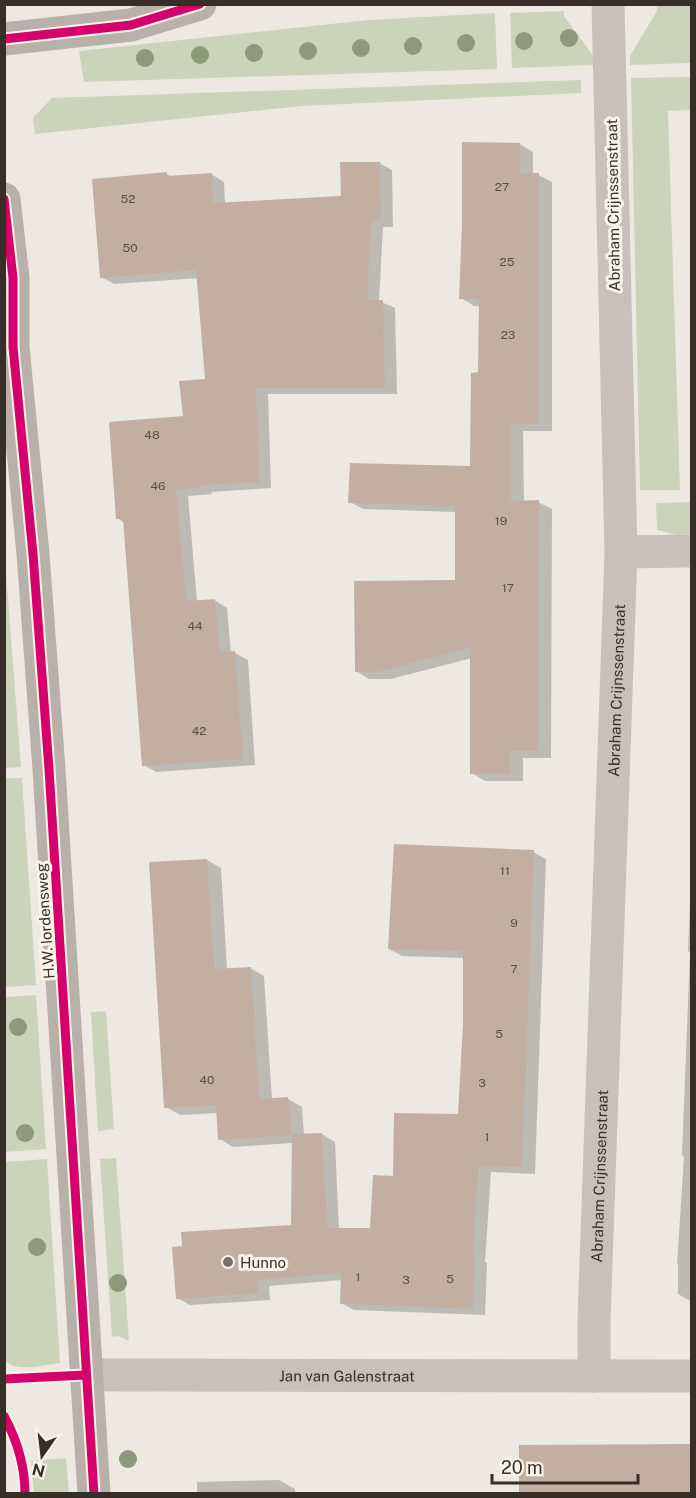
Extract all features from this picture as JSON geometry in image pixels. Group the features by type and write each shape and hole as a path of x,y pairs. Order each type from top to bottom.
{"main road":[{"path":"4,39 131,25 200,4"},
{"name":"H.W. Iordensweg","path":"4,199 13,278 9,333 33,554 49,769 94,1494"}],"street":[{"name":"Abraham Crijnssenstraat","path":"594,1376 594,1308 621,552 608,4"},
{"path":"621,552 692,551"},
{"name":"Jan van Galenstraat","path":"86,1375 692,1376"}],"green space":[{"path":"691,5 691,63 630,65 630,56 657,11 657,6"},
{"path":"564,11 564,16 594,57 594,65 512,68 510,13"},
{"path":"495,13 497,69 84,82 79,51 368,20"},
{"path":"691,77 691,110 668,111 680,490 640,490 631,78"},
{"path":"581,80 581,93 302,106 35,134 33,118 52,98"},
{"path":"691,502 691,534 677,535 657,530 656,503"},
{"path":"4,547 21,767 5,768 4,768"},
{"path":"5,778 22,778 36,985 5,987"},
{"path":"36,995 46,1149 5,1152 5,997"},
{"path":"106,1011 114,1129 98,1131 91,1012"},
{"path":"116,1158 129,1341 118,1336 112,1337 100,1159"},
{"path":"47,1159 60,1363 23,1367 10,1364 5,1360 5,1162"},
{"path":"66,1458 69,1493 34,1493 31,1461"}],"building":[{"path":"462,142 520,143 520,173 539,173 539,424 510,424 511,501 539,500 538,751 510,751 510,774 470,774 470,648 377,672 355,672 354,581 455,580 455,506 348,503 350,463 470,466 471,373 478,372 479,299 459,299"},
{"path":"340,162 380,162 381,221 371,221 367,300 383,300 385,388 256,388 259,482 200,485 200,488 176,490 186,601 215,599 220,652 235,651 243,759 142,766 123,519 116,519 109,422 183,416 179,381 205,379 196,270 100,278 92,179 167,172 167,176 212,173 213,203 341,196"},
{"path":"394,844 534,850 522,1167 478,1166 473,1254 475,1254 473,1309 340,1304 341,1273 257,1280 258,1293 176,1299 172,1247 182,1246 181,1232 291,1225 292,1134 322,1133 327,1228 370,1228 373,1175 393,1176 394,1113 458,1114 463,1023 463,951 388,949"},
{"path":"207,859 214,969 251,967 259,1099 288,1097 291,1135 218,1140 216,1105 164,1108 149,862"},
{"path":"692,1444 692,1494 519,1494 519,1445"}],"cycle path":[{"path":"4,39 131,25 200,4"},
{"path":"4,199 13,278 13,347 33,554 49,769 94,1494"},
{"path":"4,1379 85,1375"},
{"path":"4,1416 19,1454 24,1473 25,1494"}],"place":[{"name":"Hunno","path":"228,1262"}]}
